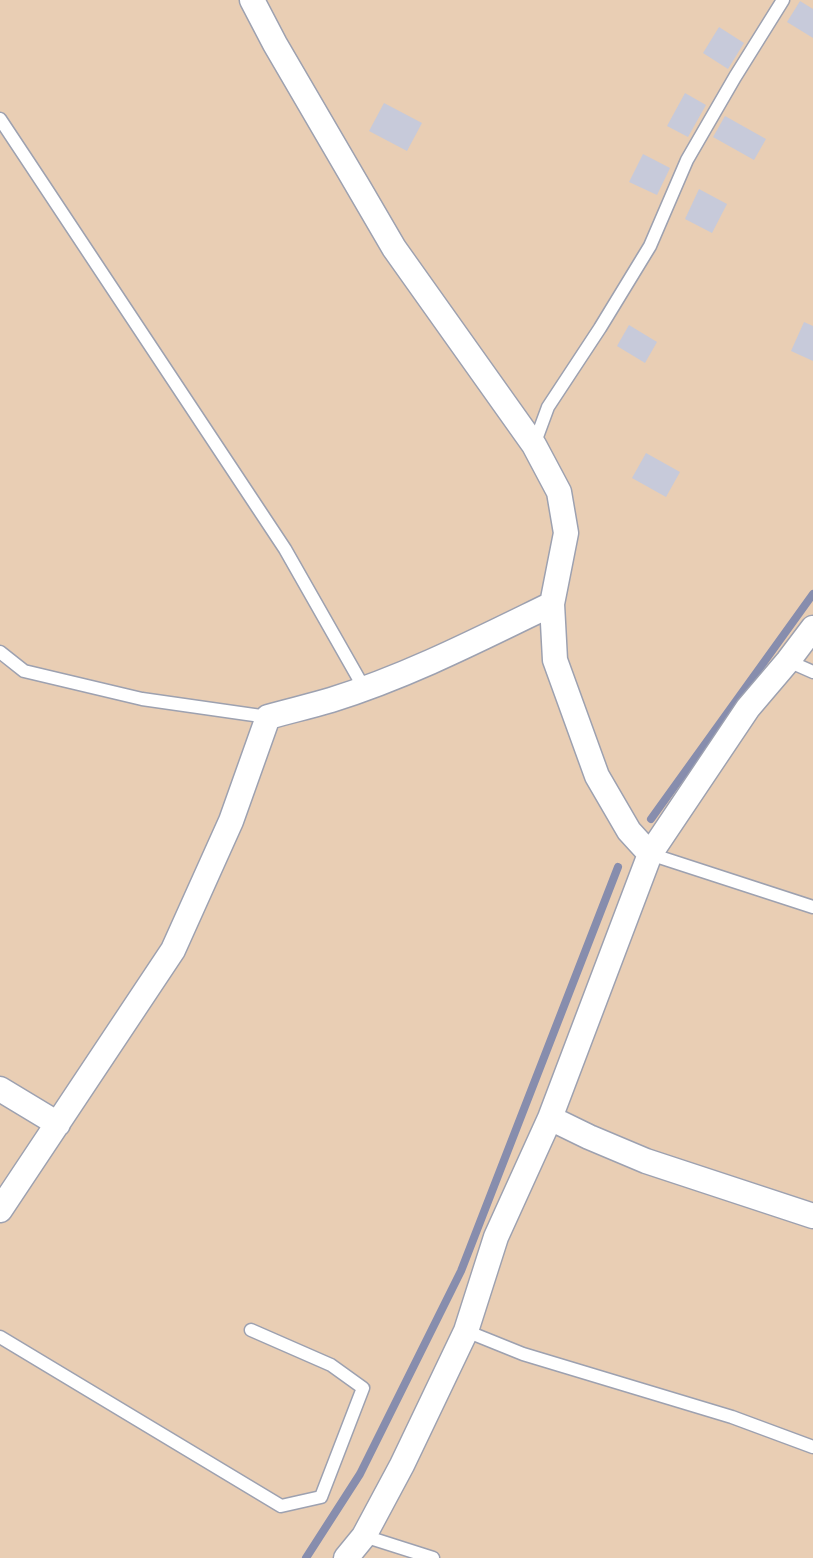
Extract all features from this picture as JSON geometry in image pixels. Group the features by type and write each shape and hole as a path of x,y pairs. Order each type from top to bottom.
{"street":[{"path":"252,0 275,44 394,248 534,445 559,492 566,533 552,604 555,660 597,776 629,831 650,854"},
{"path":"0,1210 173,950 231,821 268,717 364,688 449,654 552,604"},
{"path":"346,1558 364,1536 402,1465 465,1331 496,1237 550,1118 650,854 748,708 813,628"},
{"path":"0,1089 58,1124"},
{"path":"550,1118 646,1161 813,1216"}],"lane":[{"path":"534,445 548,407 650,246 687,160 783,0"},
{"path":"0,119 285,549 364,688"},
{"path":"0,652 24,671 131,697 268,717"},
{"path":"788,661 813,672"},
{"path":"650,854 813,907"},
{"path":"0,1336 281,1506 321,1497 363,1388 331,1365 251,1330"},
{"path":"465,1331 523,1354 732,1417 813,1447"},
{"path":"364,1536 433,1558"}],"shaded area":[{"path":"0,0 813,0 813,1558 0,1558"}],"building":[{"path":"800,1 813,9 813,38 787,22"},
{"path":"719,27 744,43 728,69 703,53"},
{"path":"685,93 706,105 688,137 667,126"},
{"path":"384,103 422,123 407,151 369,131"},
{"path":"725,116 766,139 754,160 713,137"},
{"path":"643,154 670,168 657,195 629,182"},
{"path":"699,189 727,204 712,233 685,219"},
{"path":"804,322 813,326 813,361 791,351"},
{"path":"629,325 657,342 645,363 617,346"},
{"path":"646,453 680,472 666,497 632,478"}],"waterway":[{"path":"651,819 813,594"},
{"path":"306,1558 360,1474 461,1271 618,867"}]}
